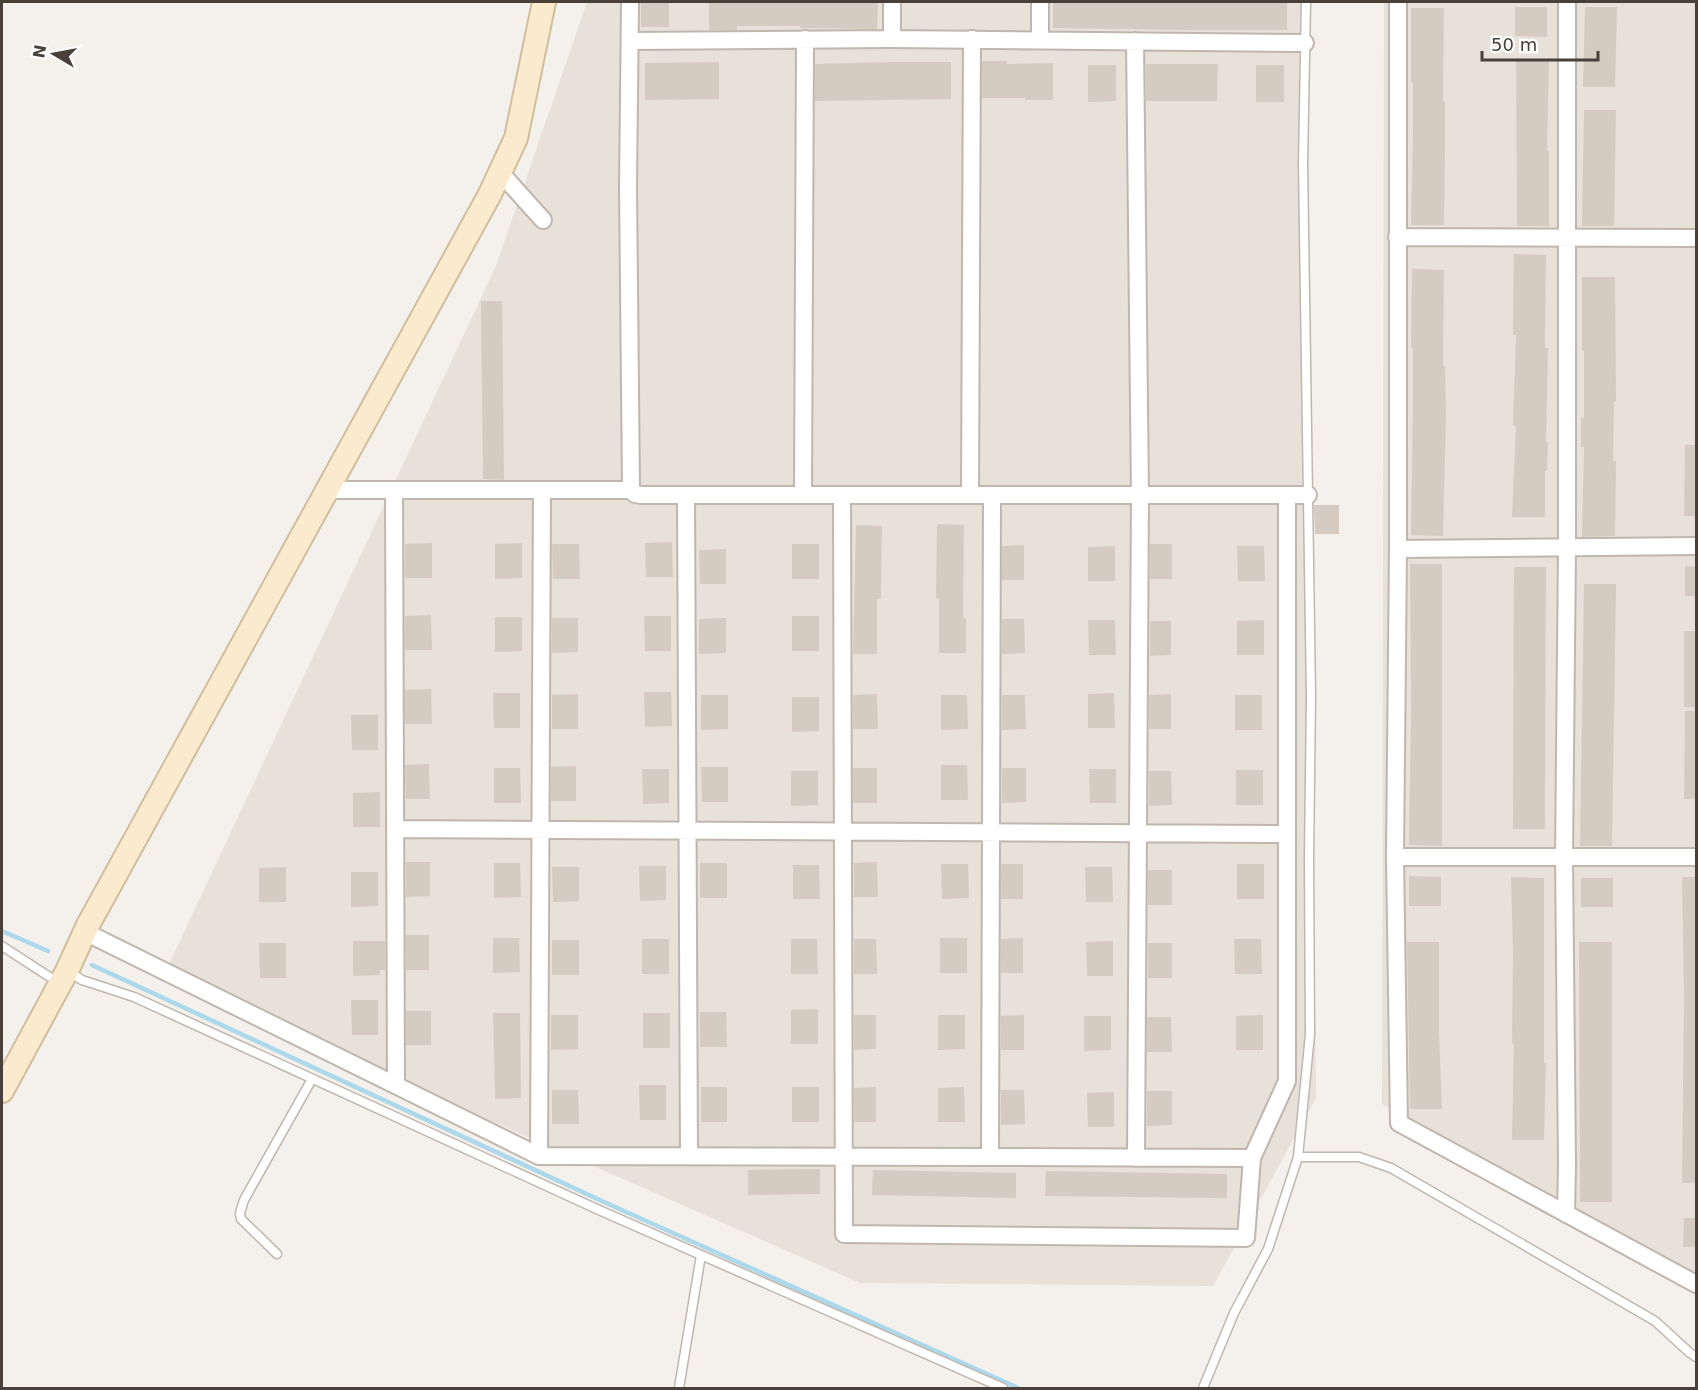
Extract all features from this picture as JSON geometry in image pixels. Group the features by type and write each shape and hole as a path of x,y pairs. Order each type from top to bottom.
{"main road":[{"path":"2,1091 64,977 85,932 490,194 516,138 544,2"}],"street":[{"path":"630,2 628,186 631,490"},
{"path":"892,2 892,39"},
{"path":"1040,2 1040,40"},
{"path":"1398,2 1398,549 1395,857 1399,1123 1696,1284"},
{"path":"1566,1214 1568,1164 1564,857 1567,548 1567,2"},
{"path":"803,495 805,39"},
{"path":"630,41 972,39 1305,43"},
{"path":"970,495 972,39"},
{"path":"1135,41 1140,495 1136,1158"},
{"path":"500,172 543,220"},
{"path":"1397,237 1696,238"},
{"path":"328,490 631,490 641,495 1308,495"},
{"path":"394,490 396,1085"},
{"path":"539,1156 542,490"},
{"path":"686,495 689,1156"},
{"path":"842,495 843,1234 1246,1238 1252,1158 1287,1081 1287,496"},
{"path":"990,1157 992,495"},
{"path":"1398,549 1696,546"},
{"path":"395,830 1287,834"},
{"path":"1395,857 1696,857"},
{"path":"85,932 539,1156 1252,1158"}],"lane":[{"path":"1203,1389 1234,1313 1268,1249 1298,1157 1310,1034 1311,697 1303,186 1306,2"},
{"path":"2,946 64,977 82,980 134,997 701,1255 1003,1389"},
{"path":"277,1254 241,1219 240,1213 244,1200 312,1079"},
{"path":"1298,1157 1359,1157 1391,1168 1655,1321 1696,1356"},
{"path":"679,1389 701,1255"}],"shaded area":[{"path":"587,2 1304,2 1316,1098 1213,1286 860,1283 163,977 496,266"},
{"path":"1384,2 1696,2 1696,1277 1382,1104"}],"building":[{"path":"641,2 669,2 669,27 641,27"},
{"path":"709,2 878,2 877,29 737,26 737,30 709,30"},
{"path":"1053,2 1287,2 1287,30 1053,28"},
{"path":"1515,7 1547,7 1547,37 1515,36"},
{"path":"1585,7 1617,7 1615,87 1583,87"},
{"path":"1411,8 1444,8 1444,225 1411,225 1413,83 1411,83"},
{"path":"1516,60 1549,60 1547,151 1549,151 1549,226 1517,226"},
{"path":"982,61 1007,61 1007,64 1053,63 1053,100 982,98"},
{"path":"719,62 719,99 645,100 645,63"},
{"path":"951,62 951,99 815,101 815,64"},
{"path":"1146,64 1218,64 1217,101 1146,101"},
{"path":"1088,65 1116,65 1116,101 1088,102"},
{"path":"1256,65 1284,65 1284,102 1256,102"},
{"path":"1584,110 1616,110 1614,226 1582,226"},
{"path":"1514,254 1546,255 1545,348 1548,348 1546,442 1548,442 1547,471 1545,471 1545,517 1512,517 1516,426 1513,426 1516,335 1513,335"},
{"path":"1412,269 1444,270 1443,366 1445,366 1446,415 1443,536 1411,535"},
{"path":"1582,277 1615,277 1616,401 1614,401 1613,461 1616,461 1615,536 1582,537 1584,447 1581,447 1581,418 1584,418 1584,351 1582,351"},
{"path":"481,301 502,301 504,480 483,479"},
{"path":"1685,445 1696,445 1696,516 1684,516"},
{"path":"1314,505 1339,505 1339,534 1315,534"},
{"path":"937,524 964,525 963,618 966,618 966,653 939,653 939,598 936,598"},
{"path":"856,525 882,526 881,599 877,599 877,654 853,654"},
{"path":"672,542 673,577 646,577 645,543"},
{"path":"432,543 432,578 405,578 405,544"},
{"path":"522,543 522,578 495,579 495,544"},
{"path":"552,544 579,544 580,579 553,579"},
{"path":"792,544 819,544 819,579 792,579"},
{"path":"1150,544 1172,544 1172,579 1150,579"},
{"path":"1024,545 1024,580 1002,580 1002,546"},
{"path":"1115,546 1115,581 1088,581 1088,547"},
{"path":"1237,546 1264,546 1265,581 1238,581"},
{"path":"726,549 726,584 700,584 699,550"},
{"path":"1410,564 1442,564 1442,846 1409,845"},
{"path":"1685,566 1696,567 1696,596 1685,596"},
{"path":"1514,567 1546,567 1545,829 1513,829"},
{"path":"1584,584 1616,584 1612,846 1580,846"},
{"path":"431,615 432,650 405,650 405,616"},
{"path":"644,616 671,616 671,651 645,651"},
{"path":"792,616 819,616 819,651 792,651"},
{"path":"495,617 522,617 522,651 495,652"},
{"path":"552,618 578,618 578,652 552,653"},
{"path":"726,618 726,653 699,654 699,619"},
{"path":"1002,619 1024,619 1025,653 1002,654"},
{"path":"1088,620 1115,620 1116,655 1089,655"},
{"path":"1264,620 1264,655 1237,655 1237,621"},
{"path":"1150,621 1171,621 1171,655 1150,656"},
{"path":"1684,631 1696,631 1696,707 1684,707"},
{"path":"431,689 432,724 405,724 405,690"},
{"path":"644,692 671,692 672,726 645,727"},
{"path":"493,693 520,693 520,728 494,728"},
{"path":"1114,693 1115,728 1088,728 1088,694"},
{"path":"578,694 578,729 552,729 552,695"},
{"path":"877,694 878,729 853,729 853,695"},
{"path":"1171,694 1171,729 1149,729 1149,695"},
{"path":"701,695 728,695 728,729 701,730"},
{"path":"941,695 967,695 968,729 941,730"},
{"path":"1002,695 1025,695 1026,729 1002,730"},
{"path":"1235,695 1262,695 1262,730 1235,730"},
{"path":"792,697 819,697 819,731 792,732"},
{"path":"1685,711 1696,711 1696,799 1684,799"},
{"path":"351,715 378,715 378,750 352,750"},
{"path":"429,764 430,799 406,799 405,765"},
{"path":"941,765 967,765 968,800 941,800"},
{"path":"576,766 576,801 551,801 551,767"},
{"path":"701,767 728,767 728,802 702,802"},
{"path":"494,768 520,768 521,803 494,803"},
{"path":"853,768 877,768 877,803 853,803"},
{"path":"1002,768 1026,768 1026,802 1002,803"},
{"path":"642,769 669,769 669,803 643,804"},
{"path":"1089,769 1116,769 1116,803 1090,803"},
{"path":"1236,770 1263,770 1263,805 1236,805"},
{"path":"791,771 818,771 818,805 791,806"},
{"path":"1149,771 1171,771 1172,805 1149,806"},
{"path":"380,792 380,827 353,827 353,793"},
{"path":"406,862 430,862 430,896 406,897"},
{"path":"877,862 878,897 854,897 854,863"},
{"path":"494,863 520,863 521,897 494,898"},
{"path":"700,863 727,863 727,898 700,898"},
{"path":"941,864 968,864 969,898 942,899"},
{"path":"1001,864 1023,864 1023,899 1001,899"},
{"path":"1237,864 1264,864 1264,899 1237,899"},
{"path":"793,865 819,865 820,899 793,899"},
{"path":"639,866 666,866 666,900 640,901"},
{"path":"286,867 286,902 259,902 259,868"},
{"path":"552,867 579,867 579,901 553,902"},
{"path":"1085,867 1112,867 1113,902 1086,902"},
{"path":"1148,870 1172,870 1172,905 1148,905"},
{"path":"351,872 378,872 378,906 351,907"},
{"path":"1409,876 1441,877 1441,906 1409,906"},
{"path":"1511,877 1544,878 1544,1063 1546,1063 1544,1140 1512,1140 1514,1044 1512,1044"},
{"path":"1682,877 1696,877 1696,1183 1682,1183 1684,998"},
{"path":"1581,878 1613,878 1613,907 1581,907"},
{"path":"406,935 429,935 429,970 406,970"},
{"path":"493,938 519,938 520,972 493,973"},
{"path":"940,938 967,938 967,973 940,973"},
{"path":"1023,938 1023,973 1001,973 1001,939"},
{"path":"642,939 669,939 669,974 642,974"},
{"path":"791,939 817,939 818,974 791,974"},
{"path":"854,939 876,939 877,974 854,974"},
{"path":"1234,939 1261,939 1262,974 1235,974"},
{"path":"552,940 579,940 579,975 552,975"},
{"path":"353,941 385,941 385,970 380,970 380,975 353,976"},
{"path":"1113,941 1113,976 1087,976 1086,942"},
{"path":"1407,942 1439,942 1442,1109 1410,1109"},
{"path":"1579,942 1612,942 1612,1202 1580,1202"},
{"path":"259,943 286,943 286,978 260,978"},
{"path":"1148,943 1172,943 1172,978 1148,978"},
{"path":"351,1000 378,1000 378,1035 352,1035"},
{"path":"818,1009 818,1044 791,1044 791,1010"},
{"path":"406,1011 431,1011 431,1045 406,1045"},
{"path":"700,1012 726,1012 727,1047 700,1047"},
{"path":"493,1013 520,1013 521,1098 495,1099"},
{"path":"643,1013 670,1013 670,1048 643,1048"},
{"path":"551,1015 578,1015 578,1049 551,1050"},
{"path":"854,1015 876,1015 876,1049 854,1050"},
{"path":"938,1015 965,1015 965,1049 938,1050"},
{"path":"1024,1015 1024,1050 1001,1050 1001,1016"},
{"path":"1263,1015 1263,1050 1236,1050 1236,1016"},
{"path":"1084,1016 1111,1016 1111,1050 1084,1051"},
{"path":"1147,1017 1171,1017 1172,1052 1147,1052"},
{"path":"639,1085 666,1085 666,1120 640,1120"},
{"path":"701,1087 727,1087 727,1122 701,1122"},
{"path":"792,1087 819,1087 819,1122 792,1122"},
{"path":"876,1087 876,1122 854,1122 854,1088"},
{"path":"964,1087 965,1122 938,1122 938,1088"},
{"path":"552,1090 578,1090 579,1124 552,1124"},
{"path":"1001,1090 1024,1090 1025,1124 1001,1125"},
{"path":"1147,1091 1172,1091 1172,1125 1147,1126"},
{"path":"1114,1092 1114,1127 1088,1127 1087,1093"},
{"path":"820,1169 820,1194 748,1195 748,1170"},
{"path":"873,1170 1016,1173 1016,1198 872,1195"},
{"path":"1046,1171 1227,1174 1227,1198 1045,1196"},
{"path":"1684,1218 1696,1218 1696,1247 1683,1247"}],"waterway":[{"path":"2,931 48,951"},
{"path":"92,965 604,1202 1018,1388"}]}
